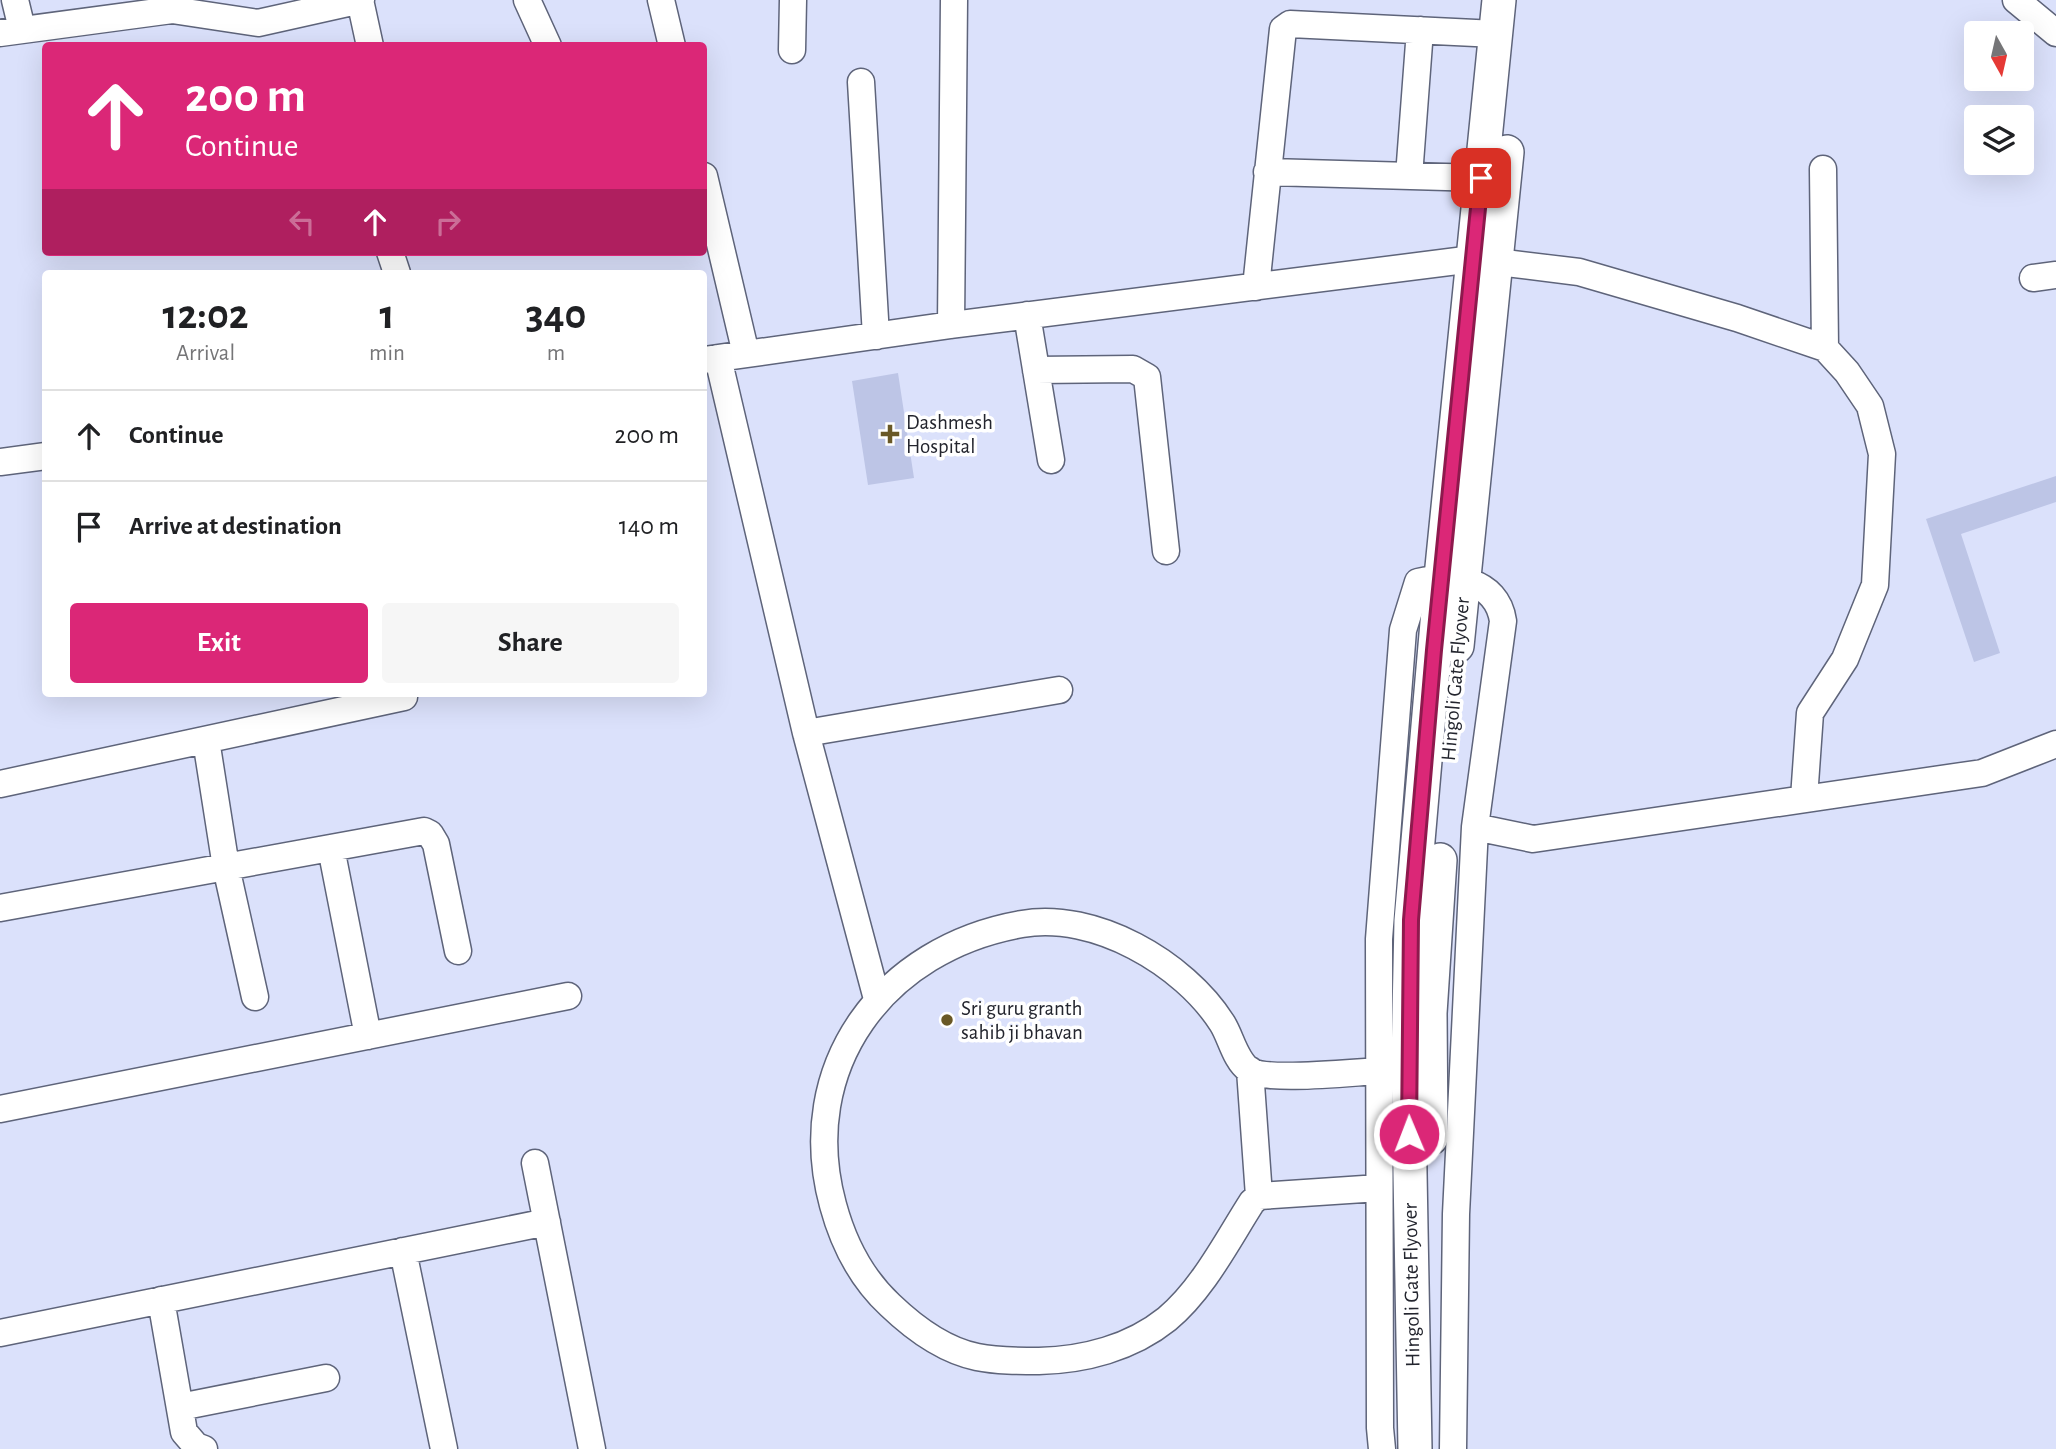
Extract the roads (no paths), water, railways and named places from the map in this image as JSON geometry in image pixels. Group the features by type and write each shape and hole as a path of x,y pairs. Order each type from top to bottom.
{"main road":[{"path":"1485,260 1481,178 1499,0"},
{"path":"1485,260 1519,0"},
{"name":"Hingoli Gate Flyover","path":"1432,1449 1408,986 1411,920 1453,579 1485,260"},
{"name":"Hingoli Gate Flyover","path":"1415,1449 1420,1204"}],"street":[{"path":"15,0 11,31 172,10 258,23 361,0 369,42"},
{"path":"527,0 546,42"},
{"path":"661,0 671,42"},
{"path":"792,50 793,0"},
{"path":"951,325 954,0"},
{"path":"2016,0 2056,33"},
{"path":"1256,287 1283,29 1290,24 1496,34"},
{"path":"1409,176 1420,30"},
{"path":"861,82 876,335"},
{"path":"1823,169 1825,348"},
{"path":"1267,173 1481,178"},
{"path":"707,205 709,225 746,354"},
{"path":"877,999 711,359 1027,315 1485,260 1579,272 1737,317 1825,348 1847,372 1870,406 1882,454 1875,585 1845,659 1810,713 1804,798"},
{"path":"1027,315 1051,460"},
{"path":"1036,370 1132,369 1147,377 1166,551"},
{"path":"0,462 42,457"},
{"path":"1382,1449 1380,924 1403,630 1418,582 1453,579 1489,591 1497,598 1503,621 1475,827 1456,1213 1452,1449"},
{"path":"806,733 1059,690"},
{"path":"0,784 404,697"},
{"path":"206,740 226,867 255,997"},
{"path":"1475,827 1533,839 1982,774 2056,744"},
{"path":"0,908 424,831 430,834 436,844 458,951"},
{"path":"331,848 368,1036"},
{"path":"1259,1196 1250,1070 1222,1022 1193,986 1150,953 1105,934 1065,923 1025,923 957,945 917,965 877,999 853,1031 833,1076 823,1126 825,1179 837,1222 855,1261 878,1294 906,1321 939,1343 975,1357 1008,1362 1090,1355 1130,1343 1168,1318 1197,1286 1252,1202 1259,1196 1380,1188"},
{"path":"0,1109 568,996"},
{"path":"1250,1070 1271,1076 1379,1071"},
{"path":"535,1163 592,1449"},
{"path":"0,1333 547,1222"},
{"path":"403,1251 444,1449"},
{"path":"161,1300 184,1432 196,1446 204,1449"},
{"path":"180,1406 326,1378"}],"place":[{"name":"Dashmesh Hospital","path":"890,434"},
{"name":"Sri guru granth sahib ji bhavan","path":"947,1020"}]}
